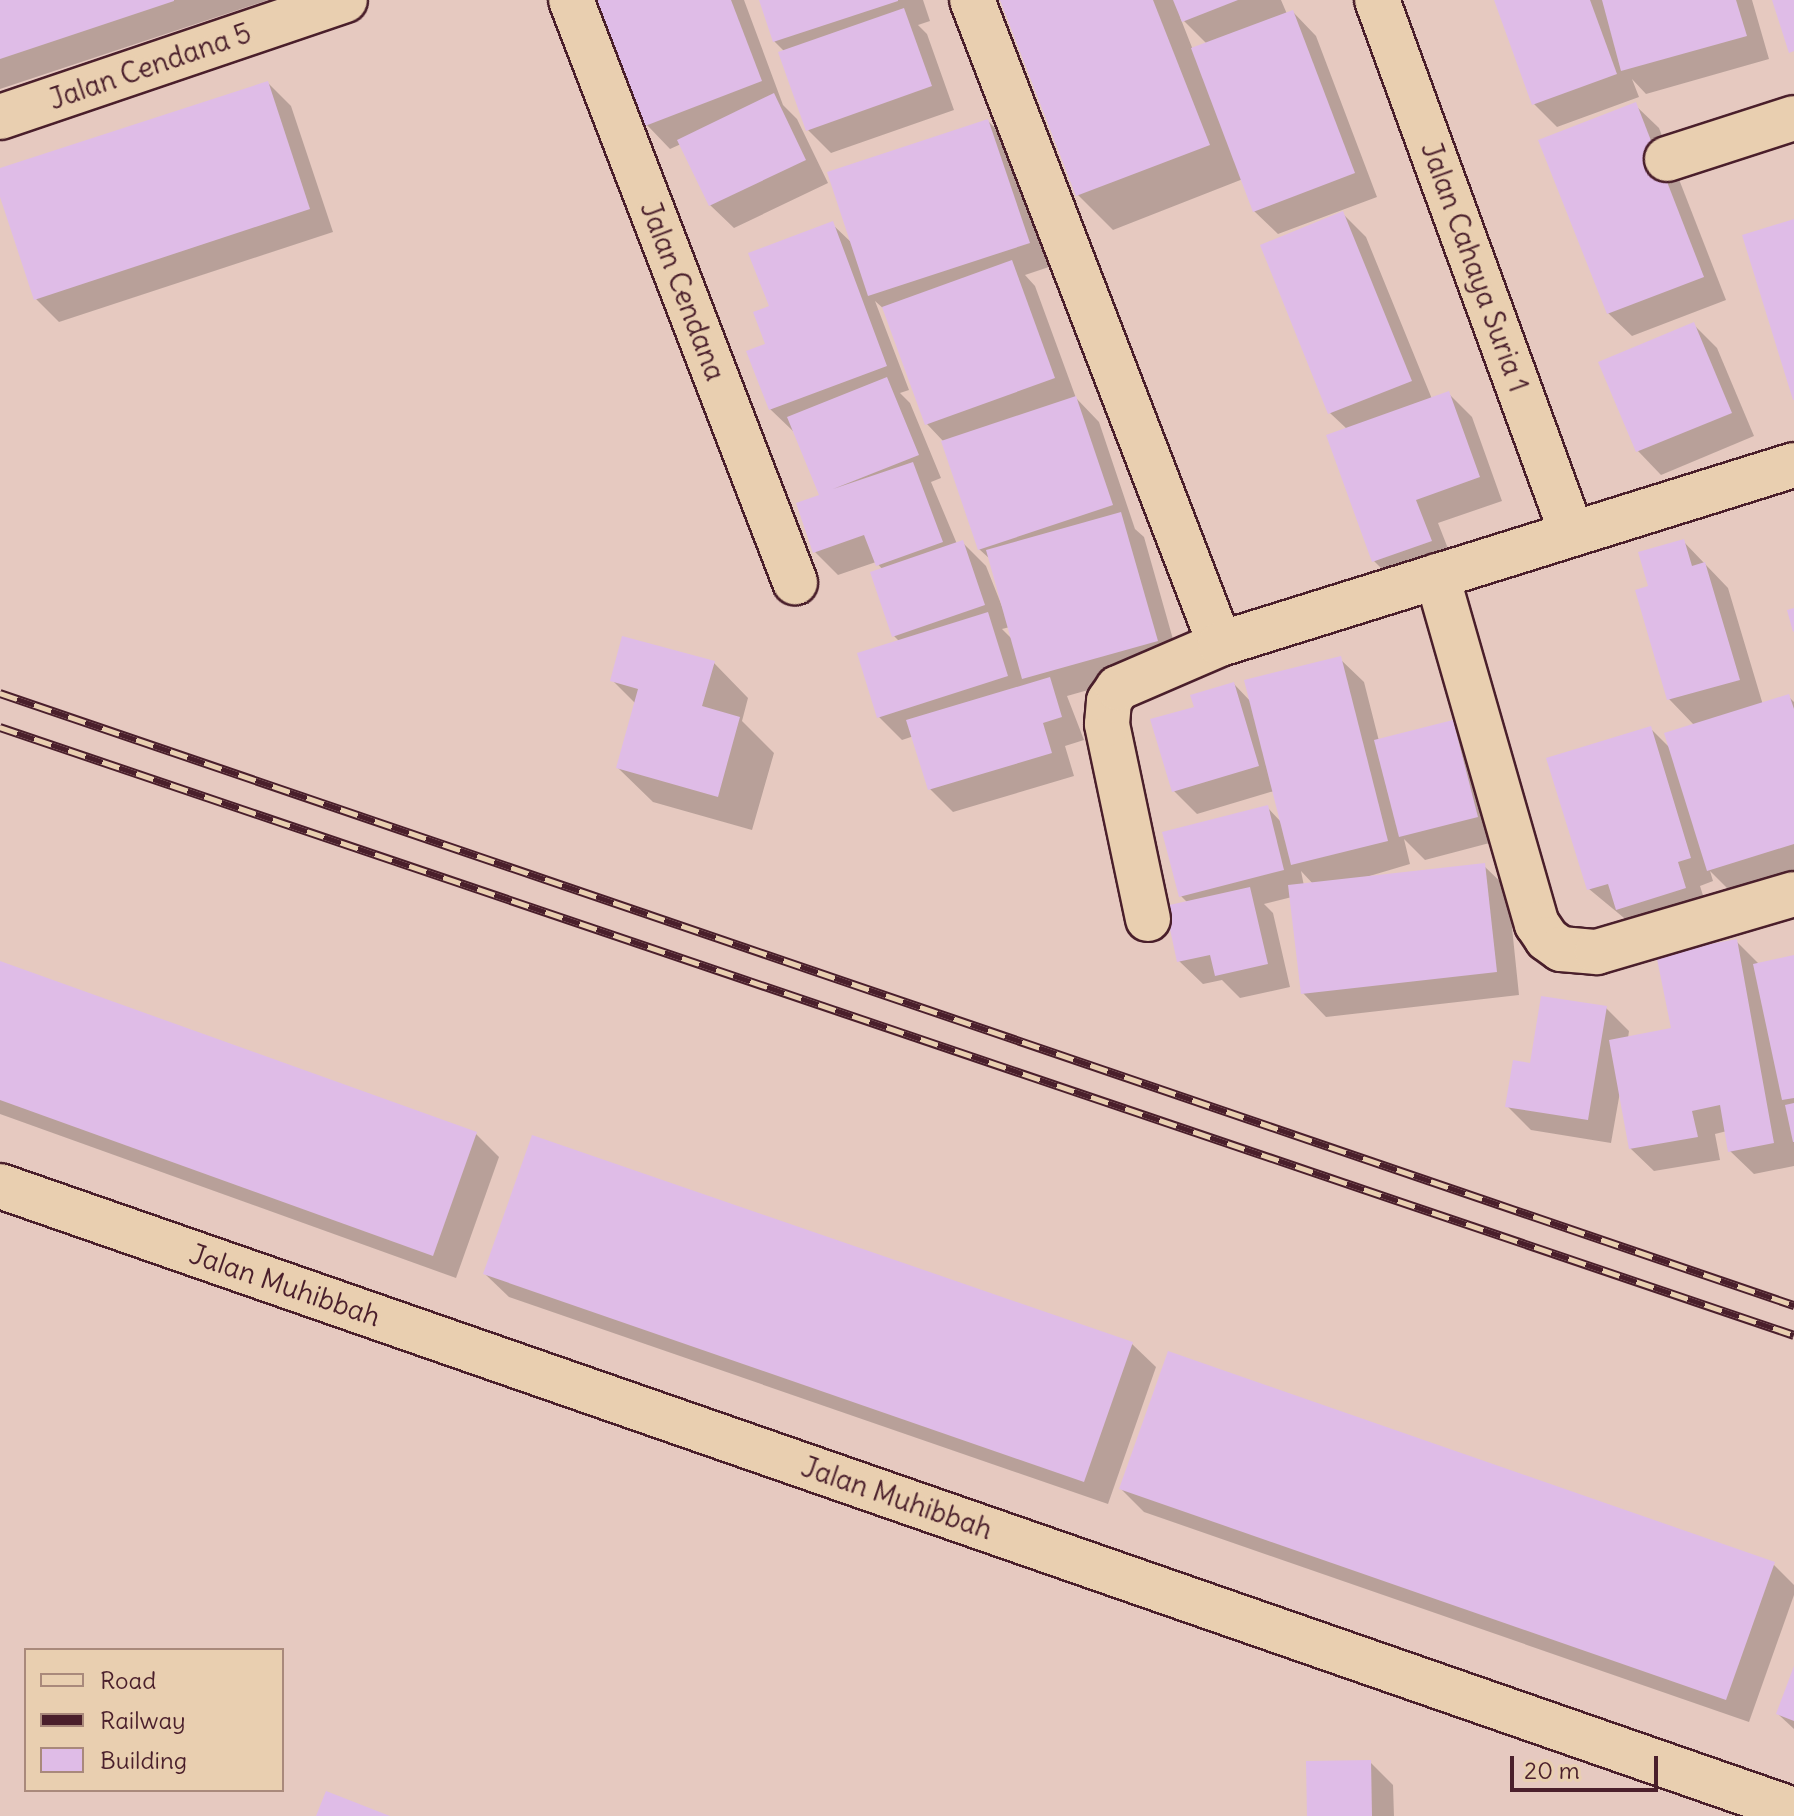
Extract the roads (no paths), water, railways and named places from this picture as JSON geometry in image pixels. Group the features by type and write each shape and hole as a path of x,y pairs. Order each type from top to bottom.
{"street":[{"name":"Jalan Cendana 5","path":"0,117 345,0"},
{"name":"Jalan Cendana","path":"571,0 795,582"},
{"path":"972,0 1220,644"},
{"name":"Jalan Cahaya Suria 1","path":"1377,0 1572,534"},
{"path":"1667,159 1794,118"},
{"path":"1148,919 1107,724 1109,701 1135,677 1220,644 1794,465"},
{"path":"1437,576 1537,924 1547,939 1578,954 1597,952 1794,894"},
{"name":"Jalan Muhibbah","path":"0,1186 1794,1810"}],"railway":[{"path":"0,693 1794,1305"},
{"path":"0,727 1794,1335"}]}
